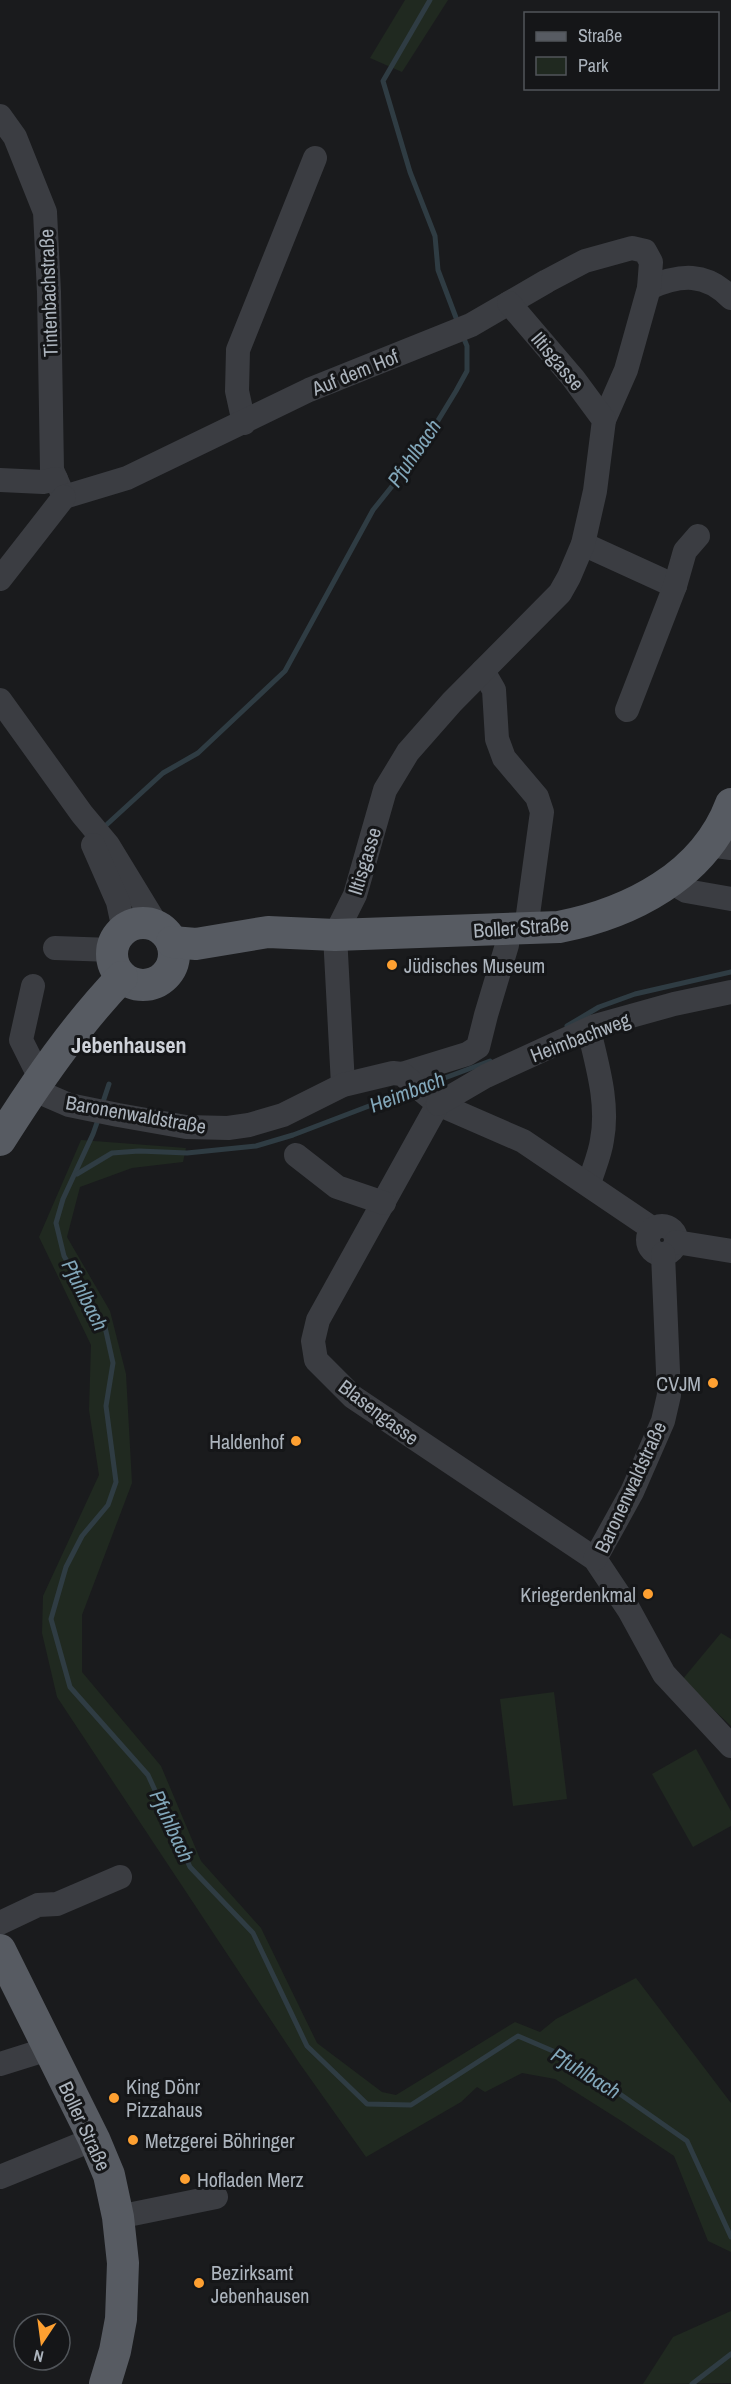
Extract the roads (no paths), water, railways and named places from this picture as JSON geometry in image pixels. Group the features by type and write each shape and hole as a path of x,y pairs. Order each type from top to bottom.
{"main road":[{"name":"Boller Straße","path":"165,934 196,944 278,932 335,935 559,927 610,914 644,899 700,855 720,847 724,823 731,804"},
{"path":"0,1140 37,1083 102,998 120,953 140,923 165,934 174,960 165,976 158,982 139,985 120,953"},
{"name":"Boller Straße","path":"165,976 201,965 335,935"},
{"name":"Boller Straße","path":"0,1950 94,2139 109,2175 118,2217 123,2263 121,2319 115,2351 105,2384"}],"street":[{"name":"Tintenbachstraße","path":"0,116 15,137 45,212 49,292 52,470 60,488"},
{"path":"244,423 237,391 238,350 315,158"},
{"name":"Auf dem Hof","path":"60,488 127,478 309,390 462,328 585,261 632,248 645,251"},
{"name":"Iltisgasse","path":"343,1085 335,935 355,895 385,790 408,753 452,702 560,593 584,544 595,490 604,420 626,370 649,288 651,262 645,251"},
{"path":"649,288 669,279 704,279 719,285 731,298"},
{"name":"Iltisgasse","path":"509,303 573,378 604,420"},
{"path":"0,480 43,482 60,488 0,579"},
{"path":"627,710 675,586 685,550 698,536"},
{"path":"584,544 675,586"},
{"path":"483,671 494,690 497,739 504,758 537,797 542,812 517,929"},
{"path":"0,700 82,814 108,845 165,934"},
{"path":"55,948 120,953 118,902 97,856 82,814"},
{"path":"669,881 686,891 731,899"},
{"name":"Baronenwaldstraße","path":"37,1083 69,1105 196,1127 228,1128 249,1125 283,1115 343,1085 393,1073 405,1077 467,1054 478,1047 507,945 517,929"},
{"path":"33,986 21,1040 37,1083"},
{"name":"Heimbachweg","path":"435,1101 589,1030 675,1004 731,992"},
{"path":"589,1030 600,1076 603,1107 603,1140 589,1184"},
{"path":"405,1077 435,1101 523,1141 653,1229 662,1226 671,1229 676,1237 669,1248 731,1251"},
{"name":"Blasengasse","path":"435,1101 384,1203 318,1320 313,1341 316,1360 353,1397 595,1559"},
{"path":"296,1155 338,1187 384,1203"},
{"name":"Baronenwaldstraße","path":"669,1248 669,1395 663,1421 632,1492 595,1559 629,1610 664,1674 731,1746"},
{"path":"0,1923 38,1905 57,1904 120,1876"},
{"path":"0,2064 48,2049"},
{"path":"0,2177 94,2139"},
{"path":"118,2217 216,2197"}],"waterway":[{"name":"Pfuhlbach","path":"430,0 383,81 410,172 435,236 438,270 458,323"},
{"name":"Pfuhlbach","path":"103,828 163,773 198,753 285,671 373,510 417,455 467,371 467,346 462,334"},
{"name":"Heimbach","path":"567,1026 599,1007 635,994 731,972"},
{"name":"Heimbach","path":"426,1085 490,1061"},
{"name":"Pfuhlbach","path":"102,1105 109,1084"},
{"name":"Heimbach","path":"77,1174 112,1153 139,1151 187,1153 256,1146 293,1135 411,1090"},
{"name":"Pfuhlbach","path":"99,1117 63,1199 56,1223 64,1256 105,1327 113,1363 106,1406 116,1482 108,1505 82,1536 66,1567 51,1619 70,1687 148,1775 190,1867 253,1933 307,2046 367,2104 411,2105 518,2036 567,2057 687,2141 731,2237"},
{"name":"Pfuhlbach","path":"692,2384 731,2354"}],"place":[{"name":"Jüdisches Museum","path":"392,965"},
{"name":"CVJM","path":"713,1383"},
{"name":"Haldenhof","path":"296,1441"},
{"name":"Kriegerdenkmal","path":"648,1594"},
{"name":"King Dönr Pizzahaus","path":"114,2098"},
{"name":"Metzgerei Böhringer","path":"133,2140"},
{"name":"Hofladen Merz","path":"185,2179"},
{"name":"Bezirksamt Jebenhausen","path":"199,2283"}],"district":[{"name":"Jebenhausen","path":"129,1045"}]}
